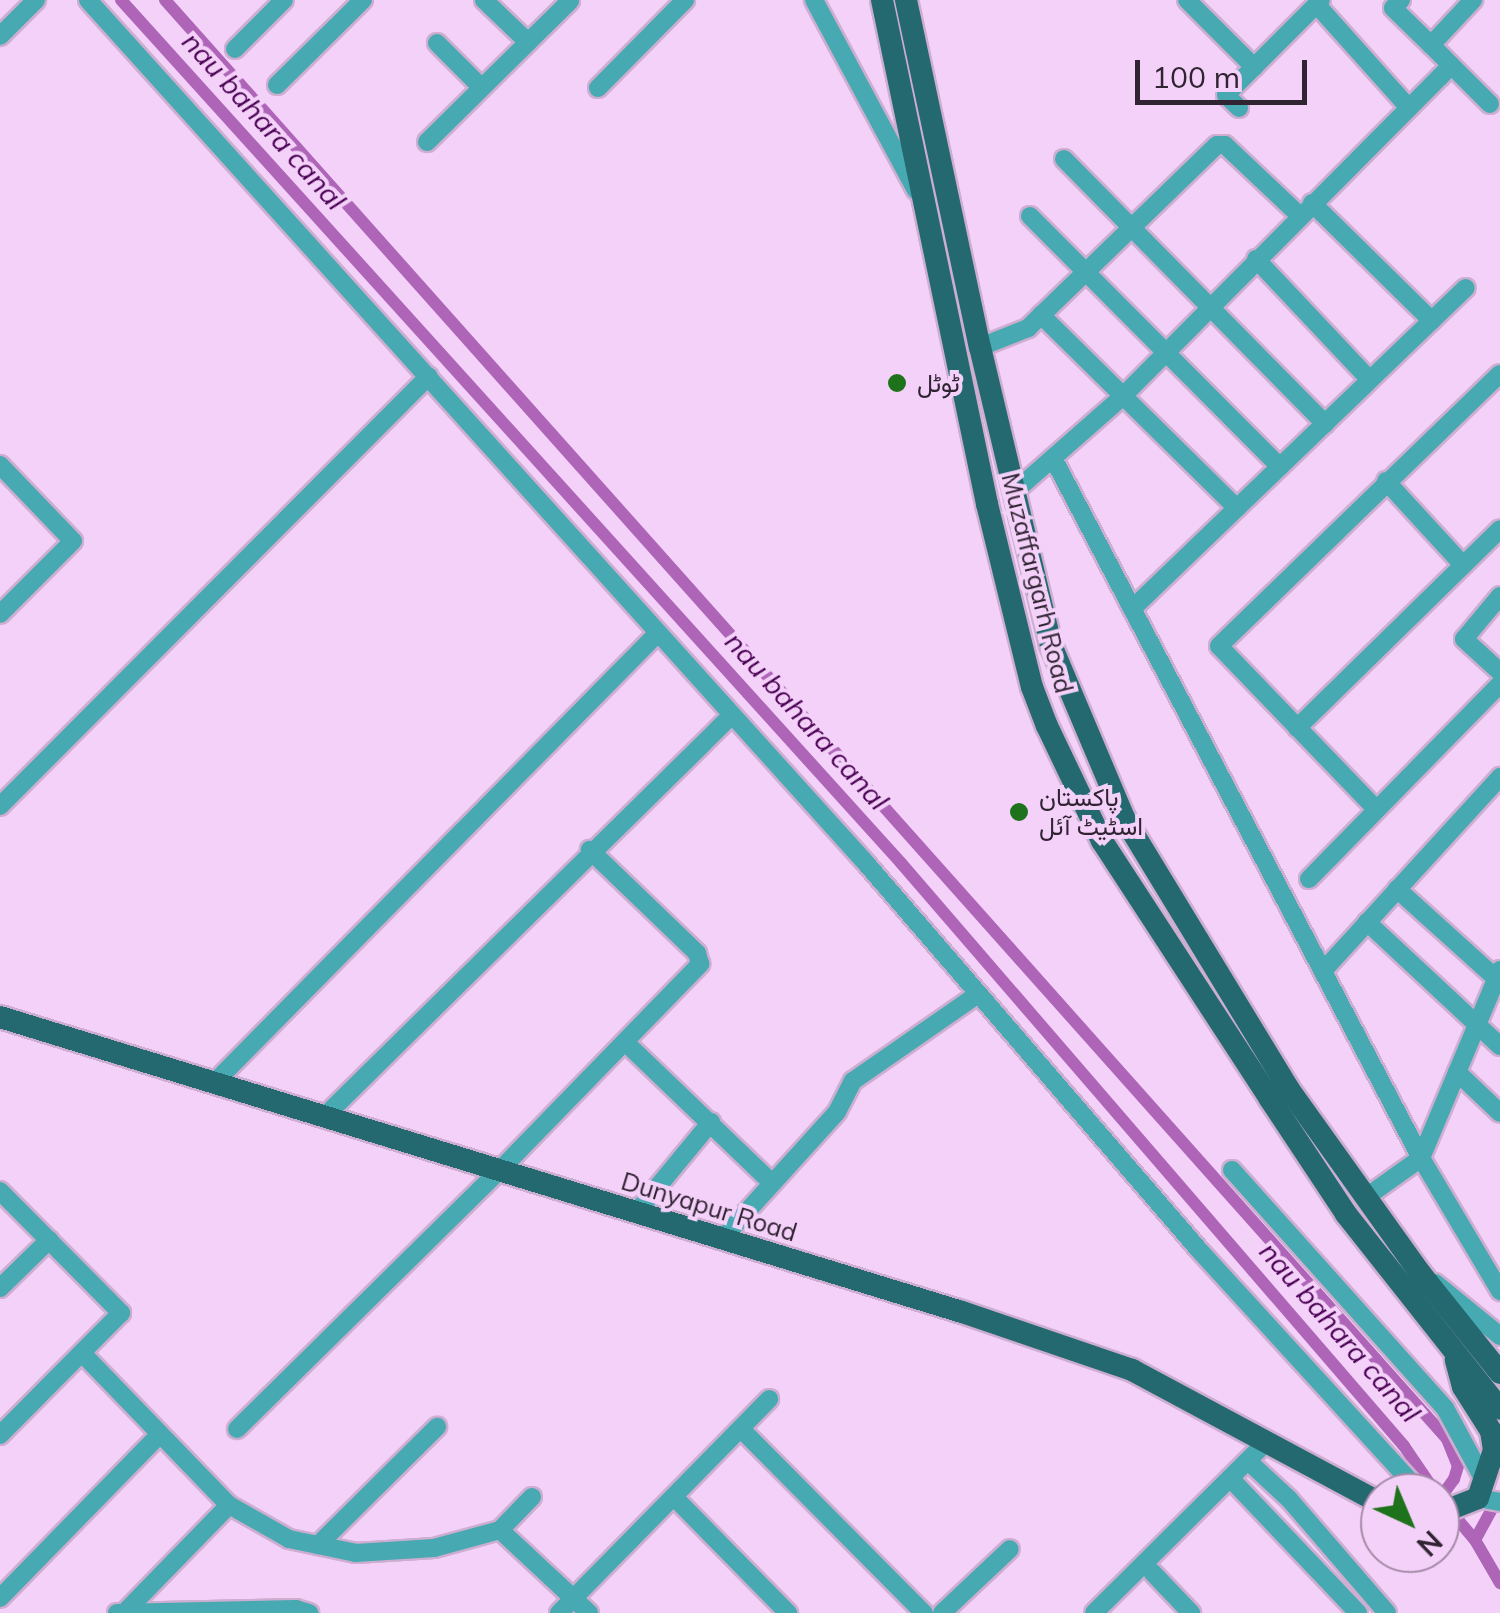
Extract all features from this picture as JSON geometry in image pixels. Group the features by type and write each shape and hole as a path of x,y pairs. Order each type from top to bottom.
{"main road":[{"name":"Muzaffargarh Road","path":"882,0 987,504 1032,687 1102,841 1248,1046 1420,1274 1500,1372"},
{"name":"Muzaffargarh Road","path":"912,4 980,348 1051,645 1124,818 1248,1046 1346,1214 1500,1410"},
{"name":"Dunyapur Road","path":"0,1017 962,1312 1132,1370 1360,1492"},
{"path":"1453,1348 1463,1387 1494,1442 1484,1497 1460,1506"}],"street":[{"path":"0,36 36,0"},
{"path":"88,0 656,635 865,862 1200,1251 1402,1473"},
{"path":"236,49 284,0"},
{"path":"277,86 363,0"},
{"path":"484,0 528,42"},
{"path":"427,142 570,0"},
{"path":"598,88 685,0"},
{"path":"814,0 923,203"},
{"path":"1187,0 1254,67"},
{"path":"1401,0 1393,8 1490,104"},
{"path":"1431,45 1473,0"},
{"path":"1239,108 1226,95 1319,2 1408,108"},
{"path":"437,43 481,87"},
{"path":"1014,492 1121,398 1451,65"},
{"path":"980,348 1028,328 1216,145 1225,145 1306,210 1432,320"},
{"path":"1064,159 1131,224 1207,310 1325,424"},
{"path":"1030,216 1280,466"},
{"path":"1256,259 1370,380"},
{"path":"1132,609 1466,288"},
{"path":"1041,315 1121,398 1237,508"},
{"path":"0,806 428,376"},
{"path":"1376,809 1219,646 1386,481 1499,378"},
{"path":"1053,458 1421,1158 1500,1292"},
{"path":"0,465 73,541 0,614"},
{"path":"1386,481 1463,566"},
{"path":"1297,728 1500,529"},
{"path":"1500,596 1464,638 1500,672"},
{"path":"215,1082 656,635"},
{"path":"1309,879 1500,684"},
{"path":"325,1116 590,850 730,716"},
{"path":"1323,971 1500,777"},
{"path":"237,1429 499,1171 702,960 590,850"},
{"path":"1365,1198 1421,1158 1499,977 1396,889"},
{"path":"1367,922 1500,1046"},
{"path":"722,1239 837,1112 853,1081 978,994"},
{"path":"625,1042 772,1183"},
{"path":"1458,1072 1500,1112"},
{"path":"636,1213 711,1122"},
{"path":"1232,1170 1445,1408 1484,1497"},
{"path":"0,1191 121,1314 0,1435"},
{"path":"0,1288 48,1240"},
{"path":"1420,1274 1500,1336"},
{"path":"82,1353 229,1505 289,1538 356,1553 434,1548 500,1530 532,1498"},
{"path":"566,1606 768,1399"},
{"path":"318,1545 436,1427"},
{"path":"741,1429 924,1613"},
{"path":"0,1598 160,1434"},
{"path":"1094,1613 1252,1465 1266,1442"},
{"path":"1252,1465 1289,1499 1387,1613"},
{"path":"1111,1613 1234,1482"},
{"path":"1234,1482 1358,1613"},
{"path":"674,1498 788,1613"},
{"path":"124,1612 229,1505"},
{"path":"500,1530 566,1606 589,1613"},
{"path":"942,1613 1010,1549"},
{"path":"1152,1572 1191,1613"},
{"path":"117,1613 296,1609 309,1613"}],"waterway":[{"name":"nau bahara canal","path":"121,0 901,863 1404,1446 1422,1473"},
{"path":"165,0 1447,1439 1458,1466 1456,1473"},
{"path":"1475,1540 1498,1498"},
{"name":"nau bahara canal","path":"1460,1522 1500,1583"}],"place":[{"name":"ٹوٹل","path":"897,383"},
{"name":"پاکستان اسٹیٹ آئل","path":"1019,812"}]}
